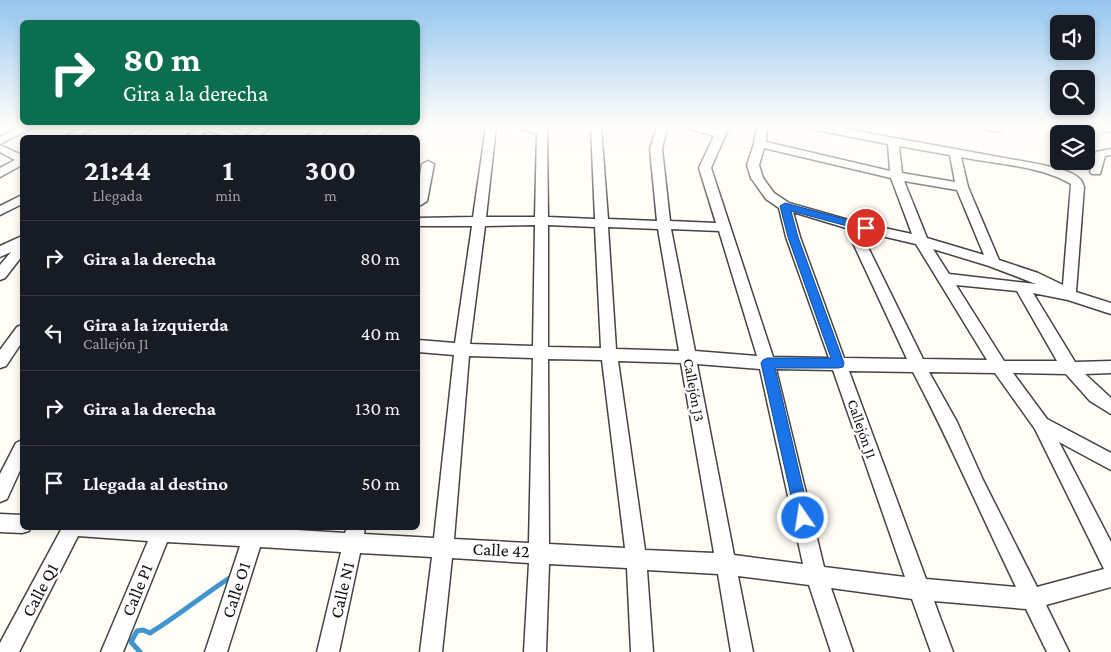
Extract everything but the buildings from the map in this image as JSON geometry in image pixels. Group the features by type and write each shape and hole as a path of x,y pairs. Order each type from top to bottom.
{"street":[{"path":"431,652 462,350 487,157"},
{"path":"536,652 539,553 542,157"},
{"path":"598,157 609,355 636,558 642,652"},
{"name":"Callejón J3","path":"657,157 664,225 742,652"},
{"path":"710,157 705,168 767,363 816,575 842,652"},
{"path":"756,157 753,165 757,178 770,196 785,206 851,225 921,241 994,263 1033,276 1070,296"},
{"path":"817,157 896,176 962,188"},
{"path":"894,157 896,176 921,241 999,366 1041,424 1111,562"},
{"path":"956,157 962,188 994,263"},
{"path":"975,157 1043,169 1066,175 1077,182 1070,296"},
{"path":"1096,172 1099,157"},
{"path":"0,173 20,161"},
{"path":"420,197 428,164"},
{"path":"0,211 20,200"},
{"name":"Callejón J1","path":"785,206 793,237 942,652"},
{"path":"420,223 541,221 724,227"},
{"path":"851,225 918,366 951,427 976,485 1058,652"},
{"path":"0,252 20,241"},
{"path":"0,275 20,250"},
{"path":"945,279 1022,286 1070,296 1111,309"},
{"path":"1022,286 1071,368 1100,400 1111,407"},
{"path":"0,362 20,334"},
{"path":"420,346 462,350 688,357 767,363 1111,367"},
{"path":"1041,424 1111,462"},
{"path":"0,493 20,452"},
{"path":"0,523 20,524"},
{"name":"Calle Q1","path":"7,652 71,530"},
{"name":"Calle 42","path":"162,530 355,535 443,547 726,564 918,589 1031,599"},
{"name":"Calle P1","path":"112,652 162,530"},
{"name":"Calle O1","path":"216,652 255,532"},
{"name":"Calle N1","path":"328,652 355,535"},
{"path":"1031,599 1111,577"}],"waterway":[{"path":"140,652 131,642 137,631 143,630 150,633 231,577"}],"route":[{"path":"803,518 767,363 838,363 793,237 785,206 866,228"}]}
